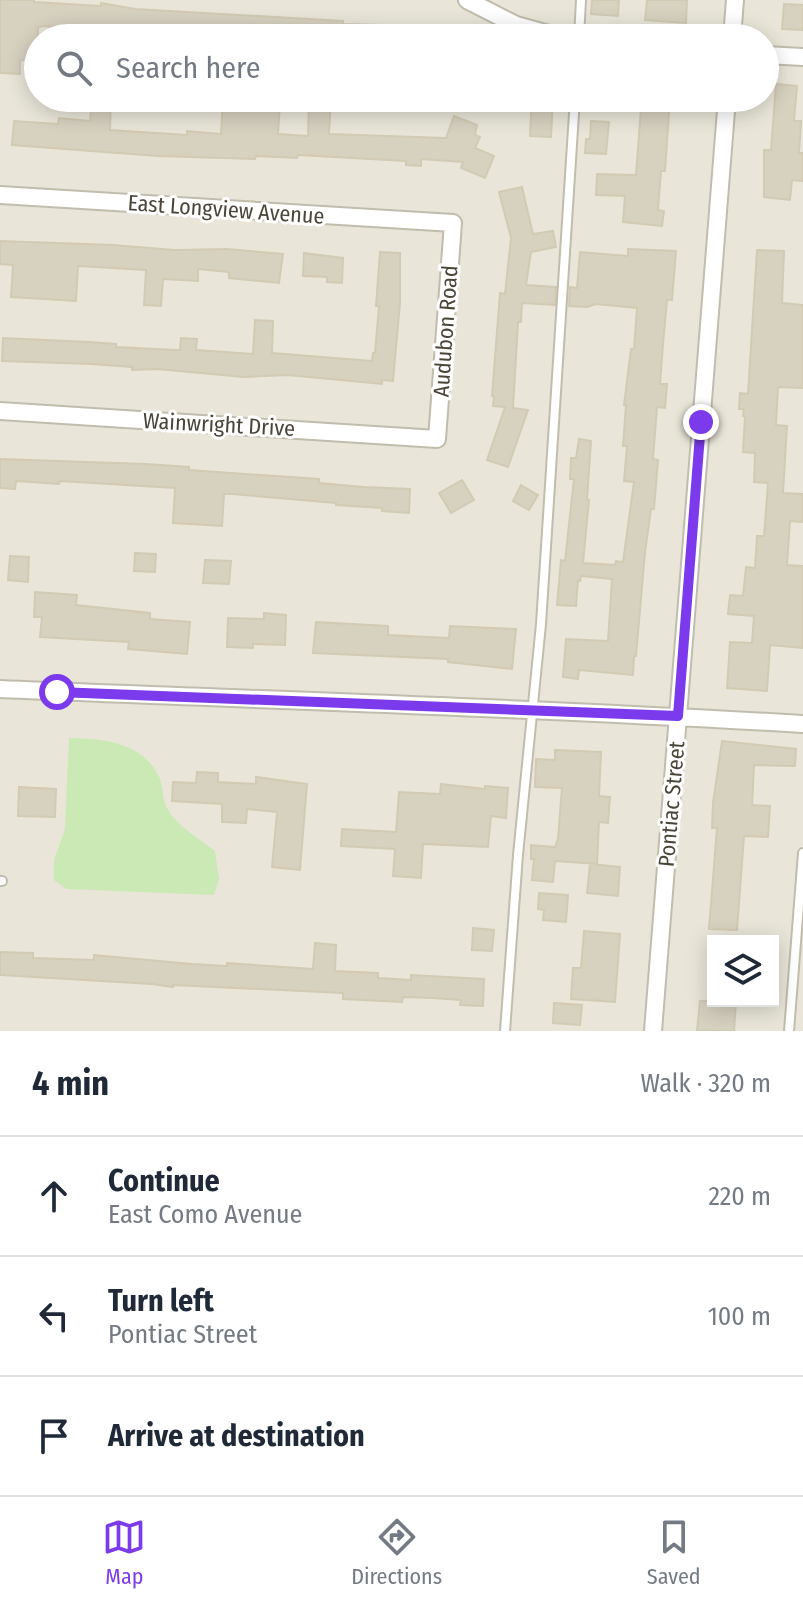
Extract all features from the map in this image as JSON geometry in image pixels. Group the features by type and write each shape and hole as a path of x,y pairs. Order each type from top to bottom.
{"street":[{"path":"467,0 514,24"},
{"path":"733,24 735,0"},
{"path":"779,56 803,57"},
{"name":"Pontiac Street","path":"653,1031 726,112"},
{"name":"East Longview Avenue","path":"0,195 453,223"},
{"name":"Audubon Road","path":"437,439 453,223"},
{"name":"Wainwright Drive","path":"0,411 437,439"},
{"path":"0,689 533,709 803,724"}],"lane":[{"path":"580,24 581,0"},
{"path":"505,1031 518,855 541,624 574,112"},
{"path":"789,1031 803,853"}],"shaded area":[{"path":"0,0 803,0 803,1031 0,1031"}],"green space":[{"path":"69,738 122,745 144,757 160,779 166,806 172,816 215,851 219,879 214,895 66,889 54,880 54,860 65,829"}],"building":[{"path":"0,0 101,6 101,3 135,9 343,21 343,24 24,24 24,60 20,60 20,74 0,73"},
{"path":"592,0 619,0 618,16 591,14"},
{"path":"647,0 687,0 686,23 645,20"},
{"path":"784,4 803,5 803,30 782,29"},
{"path":"779,84 797,86 794,121 801,121 799,153 803,153 803,181 792,180 790,200 764,197 764,150 771,150 774,112 779,112"},
{"path":"91,112 111,112 110,130 221,134 222,112 279,112 278,134 308,136 309,112 330,112 329,134 446,138 454,116 477,125 475,135 480,137 475,148 494,156 485,178 461,168 463,162 421,159 421,166 406,165 406,161 298,155 297,158 256,156 255,159 158,156 12,145 14,121 58,124 59,118 90,121"},
{"path":"531,112 552,112 551,137 530,136"},
{"path":"641,112 669,112 665,171 661,171 658,210 664,211 662,226 623,222 625,196 596,195 597,174 636,175"},
{"path":"591,121 609,122 606,154 585,153"},
{"path":"522,187 533,234 553,231 556,247 531,252 526,285 556,287 555,305 522,303 513,408 528,410 508,467 487,460 505,407 493,406 492,396 500,293 505,294 511,238 499,192"},
{"path":"0,241 174,250 227,249 283,254 279,283 229,278 229,272 198,269 198,281 163,279 161,306 144,305 146,270 78,266 76,301 11,297 13,265 0,264"},
{"path":"628,249 676,251 672,300 667,300 660,384 667,384 665,408 657,407 653,459 658,460 654,509 651,509 645,552 636,656 633,675 579,670 578,679 563,677 566,639 608,641 612,579 581,576 576,606 557,605 574,479 570,479 571,458 576,458 579,439 591,441 583,563 615,565 616,561 623,562 634,482 624,481 627,446 623,446 624,405 631,349 634,349 637,308 596,304 569,306 570,287 577,288 580,252 628,256"},
{"path":"757,250 784,251 782,303 803,305 803,388 778,387 776,425 787,426 783,493 803,494 803,522 790,521 787,565 803,566 803,648 770,645 767,691 727,688 730,642 752,643 754,616 728,614 730,595 743,596 746,567 755,568 757,536 764,536 768,483 754,482 755,453 743,452 745,417 744,409 739,409 740,393 748,394"},
{"path":"380,252 400,253 400,303 393,381 382,380 382,384 287,375 244,377 157,369 132,370 132,367 91,364 2,361 3,338 176,350 180,350 181,338 197,339 196,350 253,354 255,320 273,321 272,353 372,361 379,306 376,306"},
{"path":"304,253 343,258 342,283 327,282 327,277 303,276"},
{"path":"0,459 189,467 189,470 319,479 319,483 410,489 409,513 336,503 224,494 222,526 173,523 175,488 16,481 15,489 0,488"},
{"path":"462,480 474,500 451,513 439,493"},
{"path":"521,485 538,495 529,510 513,501"},
{"path":"135,553 156,554 155,572 134,571"},
{"path":"10,556 29,557 28,582 8,580"},
{"path":"205,560 231,561 229,584 203,583"},
{"path":"35,592 77,595 76,605 150,613 150,619 190,622 187,654 128,649 129,642 40,637 42,617 34,617"},
{"path":"264,613 286,615 285,645 227,647 228,618 264,619"},
{"path":"316,622 388,626 388,635 449,638 450,626 516,629 512,669 448,662 448,659 313,653"},
{"path":"722,741 796,749 795,766 754,765 752,805 770,806 768,837 744,836 737,930 709,929 717,828 712,828 713,803"},
{"path":"555,750 601,752 599,796 610,797 608,823 599,822 597,864 555,861 553,882 532,880 534,859 531,859 531,845 555,847 558,839 562,788 535,787 536,759 555,760"},
{"path":"197,772 218,773 218,782 256,784 256,777 307,784 300,870 272,867 277,812 247,809 246,823 222,822 222,804 172,801 173,782 196,783"},
{"path":"441,784 508,788 506,818 491,816 488,847 423,844 421,878 393,876 395,849 341,846 342,829 396,832 399,792 440,794"},
{"path":"19,787 56,789 55,817 18,816"},
{"path":"590,864 620,867 618,896 587,893"},
{"path":"539,893 568,895 566,922 543,920 544,910 538,909"},
{"path":"473,928 494,930 492,951 472,950"},
{"path":"584,931 620,934 615,1002 571,999 573,968 581,968"},
{"path":"315,943 336,945 335,971 378,973 378,978 411,980 411,975 484,979 483,1006 460,1005 461,1000 432,998 403,997 402,1002 343,999 343,993 173,987 0,975 0,952 33,953 33,958 94,960 94,955 192,964 227,966 227,963 313,969"},
{"path":"700,1001 707,1001 707,1007 736,1007 734,1031 697,1031"},
{"path":"554,1003 582,1005 580,1025 553,1023"}],"route":[{"path":"57,692 678,716 701,422"}]}
